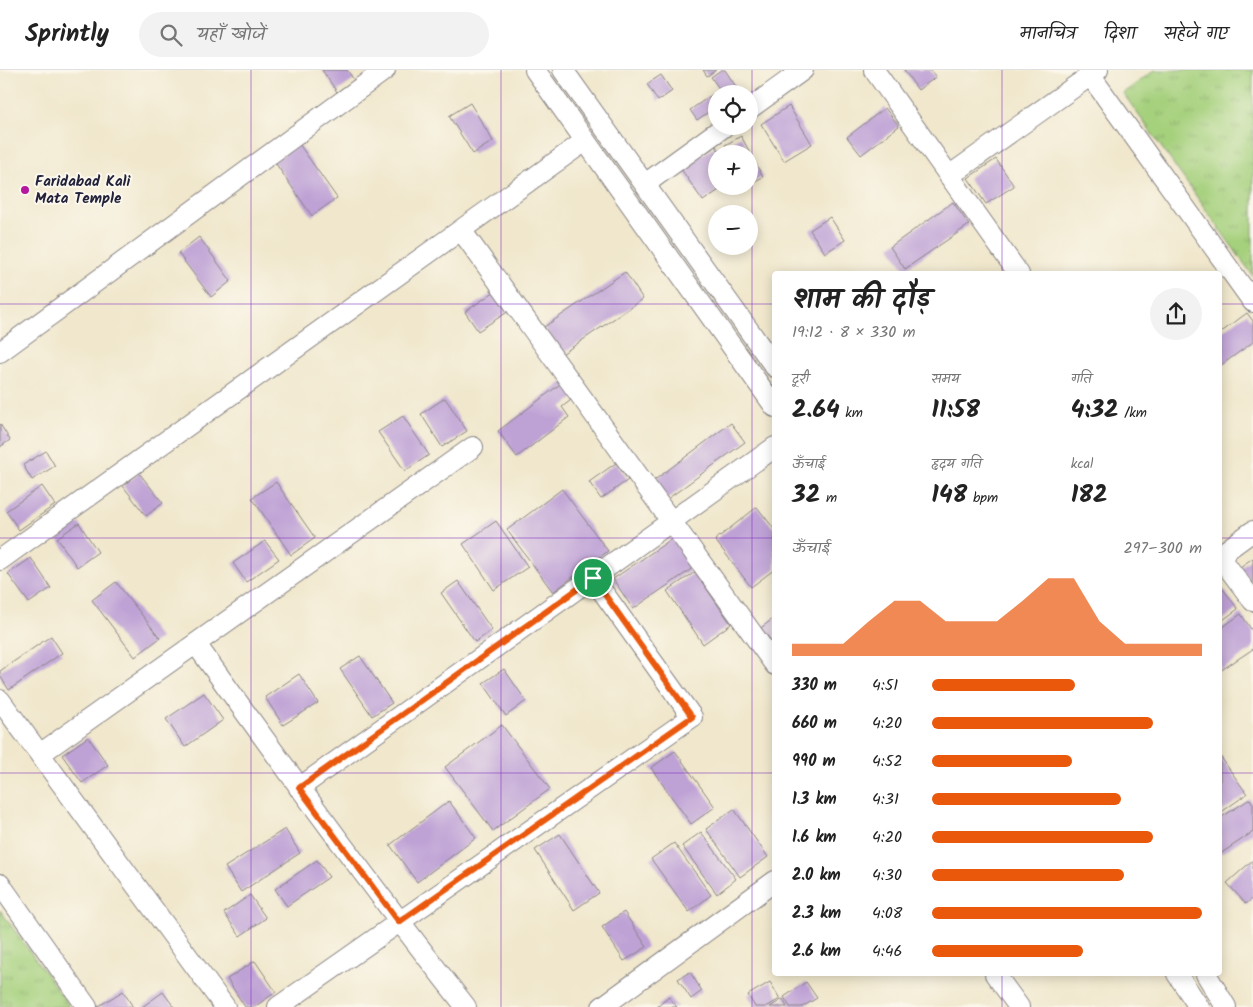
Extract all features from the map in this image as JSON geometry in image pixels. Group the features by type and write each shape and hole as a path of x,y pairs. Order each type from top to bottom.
{"street":[{"path":"0,352 385,70"},
{"path":"535,70 772,403"},
{"path":"563,70 772,363"},
{"path":"758,102 803,70"},
{"path":"874,70 1017,271"},
{"path":"949,176 1094,73 1253,302"},
{"path":"644,184 712,135"},
{"path":"0,560 585,141"},
{"path":"461,230 772,660"},
{"path":"40,754 472,447"},
{"path":"299,788 772,449"},
{"path":"1222,554 1253,531"},
{"path":"1222,559 1253,601"},
{"path":"278,1007 692,717 593,578"},
{"path":"196,644 299,788 399,922 466,1007"},
{"path":"0,700 225,1007"},
{"path":"0,884 87,1007"},
{"path":"602,1007 772,884"},
{"path":"996,976 1019,1007"},
{"path":"1178,976 1199,1007"},
{"path":"1207,976 1226,1007"}],"green space":[{"path":"1155,70 1253,70 1253,276 1123,93"},
{"path":"0,910 70,1007 0,1007"}],"building":[{"path":"322,70 347,70 354,80 337,92"},
{"path":"703,70 716,70 707,76"},
{"path":"721,70 725,70 735,85 717,85 711,77"},
{"path":"904,70 930,70 936,77 918,90"},
{"path":"661,75 672,91 658,101 647,84"},
{"path":"708,97 708,112 697,120 690,110"},
{"path":"470,103 493,141 473,154 449,116"},
{"path":"789,106 812,144 784,161 761,124"},
{"path":"885,108 899,126 861,155 847,137"},
{"path":"741,136 746,145 725,145"},
{"path":"299,144 337,198 312,216 274,161"},
{"path":"708,151 708,195 712,195 703,201 681,169"},
{"path":"996,159 1014,186 986,204 968,178"},
{"path":"758,168 763,177 758,180"},
{"path":"953,202 969,225 905,269 890,247"},
{"path":"830,217 845,240 825,253 810,230"},
{"path":"199,237 231,281 211,297 178,253"},
{"path":"625,272 643,299 562,354 544,327"},
{"path":"495,291 509,311 478,331 465,312"},
{"path":"1247,313 1253,321 1253,342 1222,365 1222,332"},
{"path":"563,382 575,397 562,407 569,417 517,457 498,431"},
{"path":"445,398 467,431 442,447 421,414"},
{"path":"403,416 429,455 405,471 378,432"},
{"path":"731,423 745,442 666,500 652,482"},
{"path":"0,424 10,440 0,447"},
{"path":"46,451 55,466 32,480 23,465"},
{"path":"616,463 628,480 601,499 589,482"},
{"path":"139,473 163,503 146,516 123,486"},
{"path":"276,482 315,538 291,555 252,498"},
{"path":"42,486 55,505 19,530 6,511"},
{"path":"562,489 608,551 553,592 507,530"},
{"path":"757,507 772,526 772,571 751,587 715,540"},
{"path":"496,521 528,567 494,590 463,544"},
{"path":"79,523 98,552 77,567 57,538"},
{"path":"673,538 693,568 633,609 613,579"},
{"path":"265,541 279,559 246,582 233,563"},
{"path":"31,558 51,588 29,603 8,574"},
{"path":"1253,558 1253,584 1240,567"},
{"path":"695,572 731,624 703,644 667,591"},
{"path":"458,581 492,630 475,642 441,593"},
{"path":"116,582 160,638 135,657 92,600"},
{"path":"1222,588 1238,609 1222,621"},
{"path":"1241,614 1253,632 1253,649 1222,670 1222,628"},
{"path":"772,619 772,642 761,628"},
{"path":"51,636 62,653 9,690 0,676 0,671"},
{"path":"360,656 392,703 372,716 340,669"},
{"path":"504,669 526,701 506,716 483,683"},
{"path":"299,674 318,703 283,725 265,697"},
{"path":"204,693 223,720 185,747 166,719"},
{"path":"502,725 550,789 493,831 445,767"},
{"path":"88,737 108,765 82,783 62,755"},
{"path":"675,751 715,807 691,824 651,768"},
{"path":"1222,759 1247,794 1222,812"},
{"path":"1250,799 1253,804 1253,832 1222,853 1222,817"},
{"path":"449,801 476,838 417,882 390,845"},
{"path":"734,809 768,857 740,877 706,829"},
{"path":"285,829 300,853 241,892 225,867"},
{"path":"701,832 736,879 717,894 682,846"},
{"path":"560,834 599,893 574,910 535,850"},
{"path":"674,843 711,895 689,912 651,859"},
{"path":"317,860 329,877 287,906 275,889"},
{"path":"1253,860 1253,898 1246,904 1227,883"},
{"path":"250,895 266,918 240,936 224,913"},
{"path":"624,912 647,947 624,961 602,927"},
{"path":"255,961 276,992 254,1007 245,1007 227,979"},
{"path":"690,972 702,991 691,999 678,979"},
{"path":"770,982 780,999 766,1007 755,1007 748,995"},
{"path":"806,982 817,998 802,1007 790,1007 784,997"},
{"path":"123,991 133,1007 97,1007"},
{"path":"163,992 174,1007 142,1007"},
{"path":"669,997 677,1007 657,1007"},
{"path":"783,999 787,1007 770,1007"}],"place":[{"name":"Faridabad Kali Mata Temple","path":"25,190"}],"route":[{"path":"593,578 692,717 399,922 299,788 593,578"}]}
